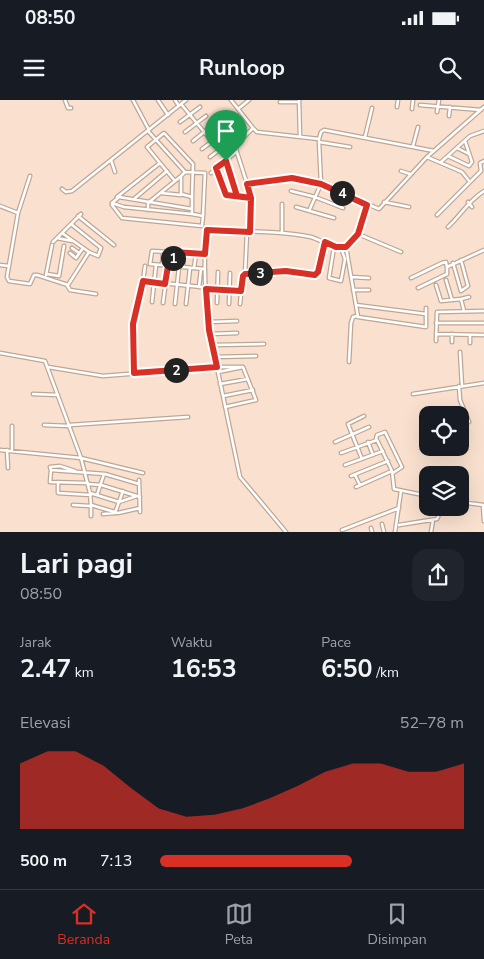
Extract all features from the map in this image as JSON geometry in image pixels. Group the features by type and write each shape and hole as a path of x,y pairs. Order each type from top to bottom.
{"street":[{"path":"64,100 68,108 71,108"},
{"path":"112,205 122,218 201,226 206,174 204,172 185,172 155,140 133,100"},
{"path":"158,100 168,115"},
{"path":"175,100 219,150"},
{"path":"62,189 66,192 72,191 186,100"},
{"path":"231,100 257,132 300,136 350,147"},
{"path":"238,109 248,100"},
{"path":"398,100 398,108"},
{"path":"412,108 413,100"},
{"path":"426,100 426,105"},
{"path":"437,112 439,100"},
{"path":"280,102 299,101 300,136"},
{"path":"420,105 483,108"},
{"path":"180,122 200,107"},
{"path":"449,116 450,107"},
{"path":"365,137 372,108"},
{"path":"247,184 290,178 321,184 379,209 410,174 483,108"},
{"path":"185,132 206,116"},
{"path":"193,140 214,124"},
{"path":"413,146 418,127"},
{"path":"235,146 253,128"},
{"path":"309,210 321,184 319,140 321,132 324,130 434,151"},
{"path":"441,162 470,136 484,131"},
{"path":"175,181 147,148 166,133 191,162 192,214"},
{"path":"202,149 222,134"},
{"path":"448,156 468,167 472,162 465,141"},
{"path":"210,156 228,143 235,146"},
{"path":"235,146 251,198 245,274 243,276 240,304"},
{"path":"457,148 469,154"},
{"path":"211,173 236,152"},
{"path":"428,157 462,172 470,182"},
{"path":"111,160 115,172"},
{"path":"437,215 481,171 480,163 484,160"},
{"path":"226,161 237,196"},
{"path":"112,205 113,200 160,163"},
{"path":"216,168 225,194 251,198"},
{"path":"401,171 410,174"},
{"path":"133,200 167,172"},
{"path":"148,203 185,172"},
{"path":"30,176 18,213 7,279 29,285 34,276 59,276 64,246"},
{"path":"181,195 182,176"},
{"path":"448,227 462,214 468,202 484,191"},
{"path":"290,192 315,197 343,208"},
{"path":"160,193 192,197"},
{"path":"117,197 192,209"},
{"path":"384,202 410,207"},
{"path":"468,202 472,208"},
{"path":"148,203 148,210"},
{"path":"282,204 282,232"},
{"path":"112,205 202,216"},
{"path":"199,288 207,230 282,232 325,242 334,247 341,248 346,247 358,234 367,205"},
{"path":"0,206 18,213"},
{"path":"296,207 334,218"},
{"path":"46,276 52,244 80,215 114,244"},
{"path":"62,233 88,252 98,256 102,246 71,224"},
{"path":"358,234 401,252"},
{"path":"57,238 74,241"},
{"path":"245,274 286,271 315,275 318,272 325,242"},
{"path":"152,247 150,264 203,269"},
{"path":"334,247 329,278 341,281 345,259 341,248"},
{"path":"346,247 358,316"},
{"path":"72,248 80,253"},
{"path":"70,253 76,258 83,248"},
{"path":"447,267 484,250"},
{"path":"152,251 205,254"},
{"path":"67,285 88,252"},
{"path":"162,265 163,252"},
{"path":"172,266 174,252"},
{"path":"183,267 184,253"},
{"path":"194,268 196,254"},
{"path":"453,264 460,290 467,288 461,260"},
{"path":"411,278 444,262 446,263 447,274 418,288"},
{"path":"0,265 9,266"},
{"path":"152,302 156,265"},
{"path":"134,373 133,324 145,266"},
{"path":"163,303 168,266"},
{"path":"174,304 179,267"},
{"path":"186,304 190,268"},
{"path":"203,269 210,334 240,477 286,532"},
{"path":"217,303 218,272"},
{"path":"229,304 230,274"},
{"path":"46,276 67,285 70,290 96,294"},
{"path":"351,277 369,278"},
{"path":"446,280 452,300"},
{"path":"143,281 176,286 241,291"},
{"path":"436,285 441,302 470,297"},
{"path":"353,290 369,290"},
{"path":"462,299 464,311"},
{"path":"356,305 426,314"},
{"path":"349,362 353,317 358,316 426,327 426,308"},
{"path":"436,341 438,311 484,311"},
{"path":"208,322 237,321"},
{"path":"436,323 484,323"},
{"path":"210,334 237,333"},
{"path":"436,334 484,335"},
{"path":"452,334 452,342"},
{"path":"470,335 470,342"},
{"path":"212,345 264,344"},
{"path":"460,352 460,400 462,406"},
{"path":"0,353 44,360 48,367 81,458 90,494 91,516"},
{"path":"215,357 256,356"},
{"path":"48,367 103,376 217,367 243,367"},
{"path":"218,372 243,367"},
{"path":"225,407 256,400 243,367"},
{"path":"220,384 248,379"},
{"path":"413,394 484,383"},
{"path":"223,396 253,390"},
{"path":"33,394 58,394"},
{"path":"362,459 348,424 364,416"},
{"path":"44,425 69,426 188,417"},
{"path":"12,426 12,451"},
{"path":"335,442 369,427"},
{"path":"341,453 376,439 377,435 385,432 402,467 356,487"},
{"path":"376,439 393,472 394,487 401,492 419,495"},
{"path":"368,442 373,454"},
{"path":"0,450 81,458 143,472"},
{"path":"7,450 8,468"},
{"path":"345,465 383,450"},
{"path":"351,476 388,461"},
{"path":"138,497 101,485 50,481 50,470 51,466 60,466 76,471 104,474 139,484"},
{"path":"97,495 104,474"},
{"path":"355,474 360,485"},
{"path":"103,514 140,510 138,497 139,480"},
{"path":"58,482 58,493 97,495 120,502 138,497"},
{"path":"115,513 123,491"},
{"path":"394,532 401,492"},
{"path":"469,503 483,505 484,521"},
{"path":"73,505 91,506 115,513"},
{"path":"342,530 399,508"},
{"path":"102,509 103,518"},
{"path":"399,525 433,520 440,516"},
{"path":"431,532 433,520"},
{"path":"382,524 384,532"}],"route":[{"path":"226,161 216,168 226,195 251,198 247,184 290,178 321,184 367,205 363,210 358,234 348,247 336,247 325,242 318,272 315,275 286,271 244,274 241,291 206,289 209,330 217,367 134,373 133,324 143,281 165,284 168,266 172,266 174,252 205,254 207,230 250,232 251,198 237,196 226,161"}]}
